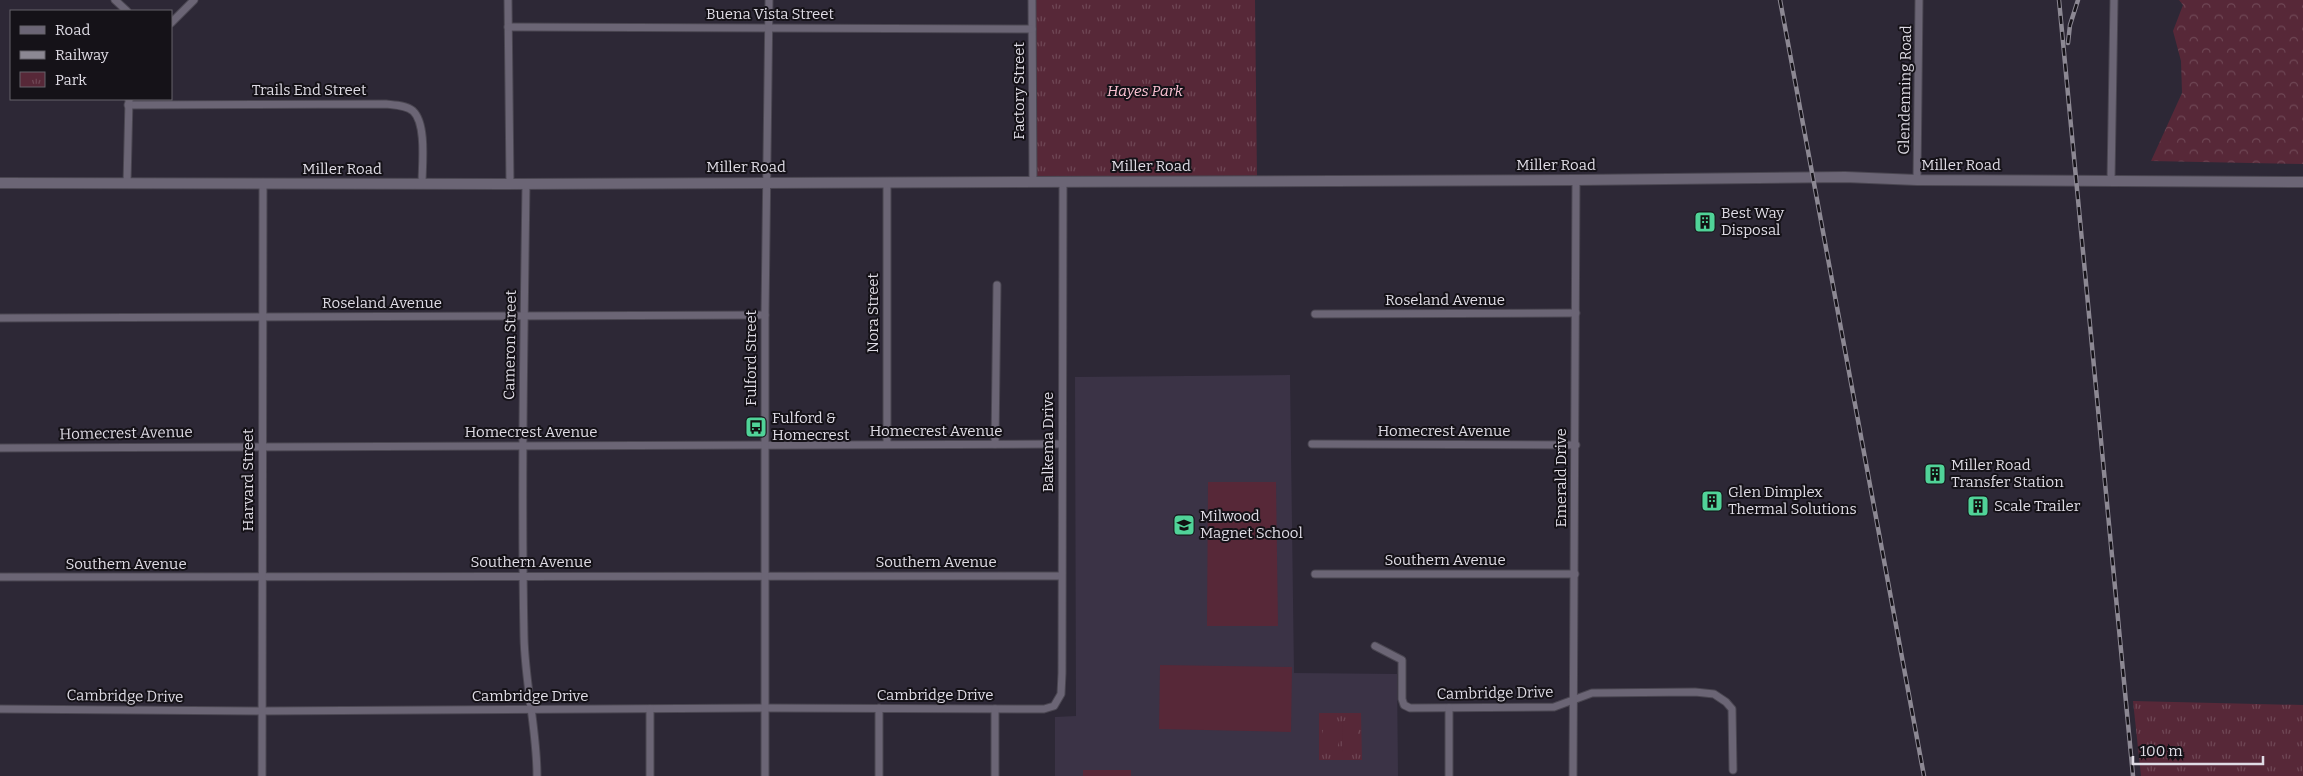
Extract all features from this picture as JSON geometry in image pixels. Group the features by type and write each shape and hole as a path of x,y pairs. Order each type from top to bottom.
{"street":[{"path":"115,0 127,10"},
{"path":"172,22 194,0"},
{"path":"508,0 510,184"},
{"name":"Fulford Street","path":"765,776 764,445 769,0"},
{"name":"Factory Street","path":"1032,0 1033,182"},
{"name":"Glendenning Road","path":"1918,180 1919,0"},
{"path":"2111,180 2114,0"},
{"name":"Buena Vista Street","path":"508,27 1032,28"},
{"path":"127,184 128,102"},
{"name":"Trails End Street","path":"128,102 386,104 406,107 417,116 422,130 422,184"},
{"name":"Miller Road","path":"0,183 526,184 1576,180 1845,177 1918,180 2303,182"},
{"name":"Emerald Drive","path":"1573,776 1576,180"},
{"name":"Nora Street","path":"887,182 887,444"},
{"name":"Balkema Drive","path":"1058,702 1062,673 1063,182"},
{"name":"Harvard Street","path":"262,776 263,184"},
{"name":"Cameron Street","path":"526,184 523,446 524,651 535,746 536,776"},
{"path":"995,444 996,285"},
{"name":"Roseland Avenue","path":"1315,314 1576,313"},
{"name":"Roseland Avenue","path":"0,318 765,315"},
{"name":"Homecrest Avenue","path":"0,448 1062,444"},
{"name":"Homecrest Avenue","path":"1312,444 1576,445"},
{"name":"Southern Avenue","path":"1315,574 1574,574"},
{"name":"Southern Avenue","path":"0,578 765,575 1061,576"},
{"name":"Cambridge Drive","path":"1375,646 1402,660 1402,699 1406,706 1449,708 1554,707 1592,693 1706,692 1721,698 1732,709 1733,770"},
{"name":"Cambridge Drive","path":"0,709 261,712 765,708 1044,709 1054,706 1058,702"},
{"path":"879,708 879,776"},
{"path":"1449,708 1449,776"},
{"path":"650,709 650,776"},
{"path":"995,709 995,776"}],"shaded area":[{"name":"Milwood Magnet School","path":"1290,375 1294,673 1397,674 1398,776 1055,776 1055,717 1076,716 1075,377"}],"green space":[{"name":"Hayes Park","path":"1032,0 1255,0 1257,181 1033,182"},
{"path":"2179,0 2303,0 2303,164 2151,161 2182,93 2181,61 2173,31 2183,5"},
{"path":"1208,482 1276,482 1278,626 1207,626"},
{"path":"1160,665 1292,667 1291,732 1159,729"},
{"path":"2133,701 2303,705 2303,776 2141,776"},
{"path":"1319,713 1361,713 1362,760 1319,760"},
{"path":"1323,721 1338,721 1338,752 1323,752"},
{"path":"1342,721 1357,721 1357,752 1343,752"},
{"path":"1083,770 1131,770 1131,776 1083,776"}],"railway":[{"path":"1780,0 1924,776"},
{"path":"2059,0 2133,776"},
{"path":"2068,43 2070,25 2078,0"}],"place":[{"name":"Best Way Disposal","path":"1705,222"},
{"name":"Fulford & Homecrest","path":"756,427"},
{"name":"Miller Road Transfer Station","path":"1935,474"},
{"name":"Glen Dimplex Thermal Solutions","path":"1712,501"},
{"name":"Scale Trailer","path":"1978,506"},
{"name":"Milwood Magnet School","path":"1184,525"}]}
